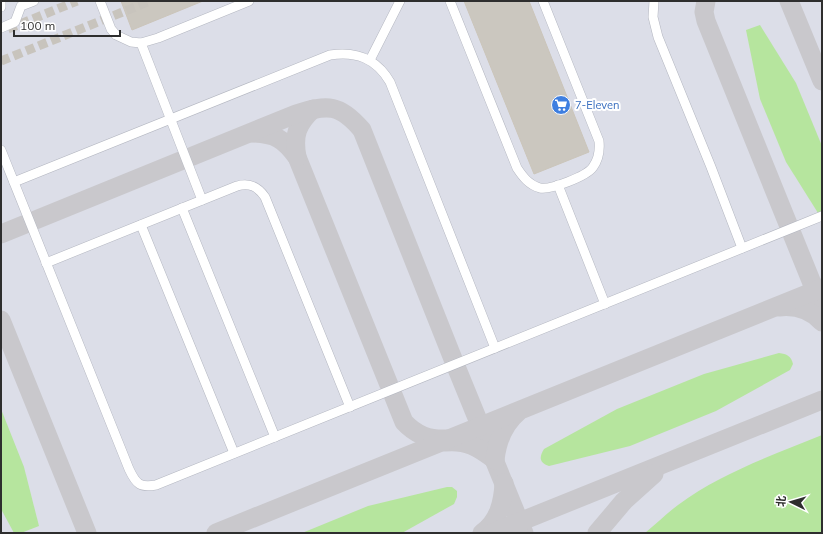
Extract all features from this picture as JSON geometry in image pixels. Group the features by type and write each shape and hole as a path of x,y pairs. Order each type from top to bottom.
{"lane":[{"path":"1,28 15,22 20,4 34,1"},
{"path":"100,1 111,29 116,35 131,42 141,43 158,38 249,1"},
{"path":"370,60 400,1"},
{"path":"450,1 517,168 523,178 531,184 540,188 548,188 586,174 593,169 600,151 599,141 543,1"},
{"path":"654,1 654,17 658,37 742,248"},
{"path":"1,2 1,7"},
{"path":"141,43 202,200"},
{"path":"14,182 330,56 348,54 370,60 386,75 390,82 495,348"},
{"path":"1,150 133,479 140,485 147,486 156,485 822,216"},
{"path":"46,263 202,200 242,185 252,185 262,191 265,197 350,407"},
{"path":"558,185 605,304"},
{"path":"182,208 275,437"},
{"path":"141,225 234,453"}],"shaded area":[{"path":"1,1 822,1 822,533 1,533"}],"green space":[{"path":"760,25 796,83 822,146 822,211 818,213 786,162 760,99 746,30"},
{"path":"779,353 790,357 793,364 790,370 716,411 630,446 549,466 543,463 541,459 544,449 617,409 704,374"},
{"path":"1,409 24,467 39,526 21,533 14,533 1,509"},
{"path":"822,435 822,533 645,533 678,505 712,483 766,458"},
{"path":"452,487 457,491 457,497 454,504 402,533 302,533 368,506"}],"building":[{"path":"121,1 203,1 132,30"},
{"path":"464,1 529,1 589,152 534,174"}],"taxiway":[{"path":"706,1 704,12 706,21 822,308"},
{"path":"789,1 822,81"},
{"path":"1,234 296,114 317,109 333,108 347,115 362,130 524,533"},
{"path":"297,157 296,136 303,120 313,109"},
{"path":"252,133 267,134 278,138 283,141 297,157 404,422 423,436 434,439 447,439"},
{"path":"216,533 822,288"},
{"path":"779,307 797,307 808,311 822,322"},
{"path":"1,320 87,533"},
{"path":"492,533 822,400"},
{"path":"495,460 497,447 502,434 509,422 518,412"},
{"path":"445,442 460,442 472,445 495,460"},
{"path":"597,533 624,501 654,474"},
{"path":"482,533 492,523 499,511 503,497 504,483"}],"tunnel":[{"path":"8,29 77,1"},
{"path":"1,61 150,1"}],"place":[{"name":"7-Eleven","path":"561,105"}]}
